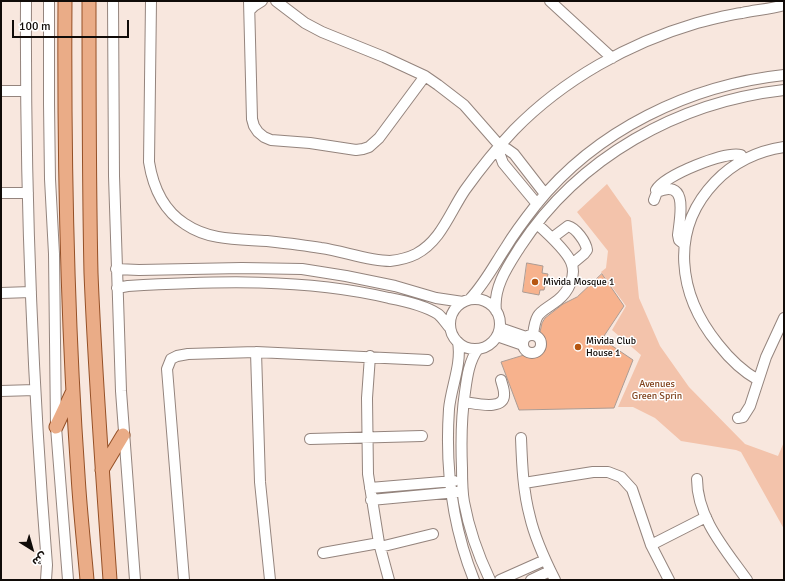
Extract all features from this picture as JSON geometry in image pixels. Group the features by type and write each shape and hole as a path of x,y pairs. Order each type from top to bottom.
{"main road":[{"path":"65,1 64,115 66,213 73,391 78,475 87,580"},
{"path":"90,1 89,174 91,273 110,580"},
{"path":"56,427 73,391"},
{"path":"102,470 124,435"}],"street":[{"path":"26,1 26,91 31,292 35,390 47,565 46,580"},
{"path":"50,1 49,119 54,254 56,427 68,580"},
{"path":"112,1 116,269 124,435 135,580"},
{"path":"151,1 149,162 152,177 157,190 164,203 173,214 184,224 196,231 210,236 224,239 266,241 313,246 378,260 403,258 415,254 426,247 435,238 466,190 500,146 516,129 552,97 591,70 653,38 697,23 784,5"},
{"path":"262,1 254,6 250,5 252,118 254,126 264,137 271,140 318,144 356,150 369,147 379,138 425,76"},
{"path":"276,1 305,23 322,32 371,51 425,76 464,106 500,146 507,148 514,154 546,194"},
{"path":"550,1 612,58"},
{"path":"784,75 767,77 723,87 678,102 636,122 595,148 576,163 537,204 513,235 484,282 467,300 457,306 452,313 450,320 452,336 464,347 471,349 478,349 489,344 498,332 500,322 496,310 496,296 500,282 517,252 537,224 552,206 585,173 643,134 684,114 750,95 784,90"},
{"path":"1,91 26,91"},
{"path":"500,146 500,155 503,163 537,204"},
{"path":"758,380 742,369 724,352 698,314 688,287 684,264 684,244 690,222 705,193 719,177 743,159 762,152 784,147"},
{"path":"684,244 679,240 678,235 681,199 676,191 672,189 665,189 655,196 657,188 685,170 736,154 741,155 743,159"},
{"path":"1,193 28,193"},
{"path":"498,332 527,339 536,317 542,310 554,303 567,292 572,280 572,264 570,260 552,238 537,224"},
{"path":"552,238 568,226 572,227 585,243 587,250 572,264"},
{"path":"116,269 242,268 302,270 346,276 395,286 436,298 482,300 496,310"},
{"path":"117,288 128,286 203,282 333,287 411,303 439,315 450,328"},
{"path":"1,293 31,292"},
{"path":"738,418 743,417 747,412 766,357 784,318"},
{"path":"458,342 459,356 449,405 449,481 460,542 474,580"},
{"path":"478,349 470,364 464,402 461,428 462,480 464,500 471,530 487,575 495,580"},
{"path":"256,352 260,482 270,580"},
{"path":"184,580 167,369 171,359 188,354 256,352 370,356 428,360"},
{"path":"370,356 367,437 371,500 379,545 389,580"},
{"path":"464,402 492,406 498,404 503,400 505,394 501,380"},
{"path":"1,391 35,390"},
{"path":"310,439 422,436"},
{"path":"521,438 524,483 529,515 552,575 531,580"},
{"path":"524,483 602,471 621,478 632,489 651,545 670,580"},
{"path":"697,478 698,499 706,517 722,546 747,580"},
{"path":"370,488 462,480"},
{"path":"371,500 463,492"},
{"path":"651,545 706,517"},
{"path":"323,553 379,545 433,534"},
{"path":"500,580 545,560"}],"green space":[{"name":"Avenues Green Sprin","path":"607,184 631,218 639,298 660,346 689,387 745,444 778,456 784,442 784,529 741,452 681,441 655,418 633,407 618,407 641,355 612,330 626,306 601,272 606,268 608,251 577,212"}],"building":[{"name":"Mivida Mosque 1","path":"527,263 543,266 542,273 548,274 544,290 540,290 539,295 523,292"},
{"name":"Mivida Club House 1","path":"602,274 624,306 602,339 633,360 614,408 519,410 501,362 524,355 540,353 544,341 540,332 545,318 563,304 577,297"}],"place":[{"name":"Mivida Mosque 1","path":"535,282"},
{"name":"Mivida Club House 1","path":"578,347"}]}
